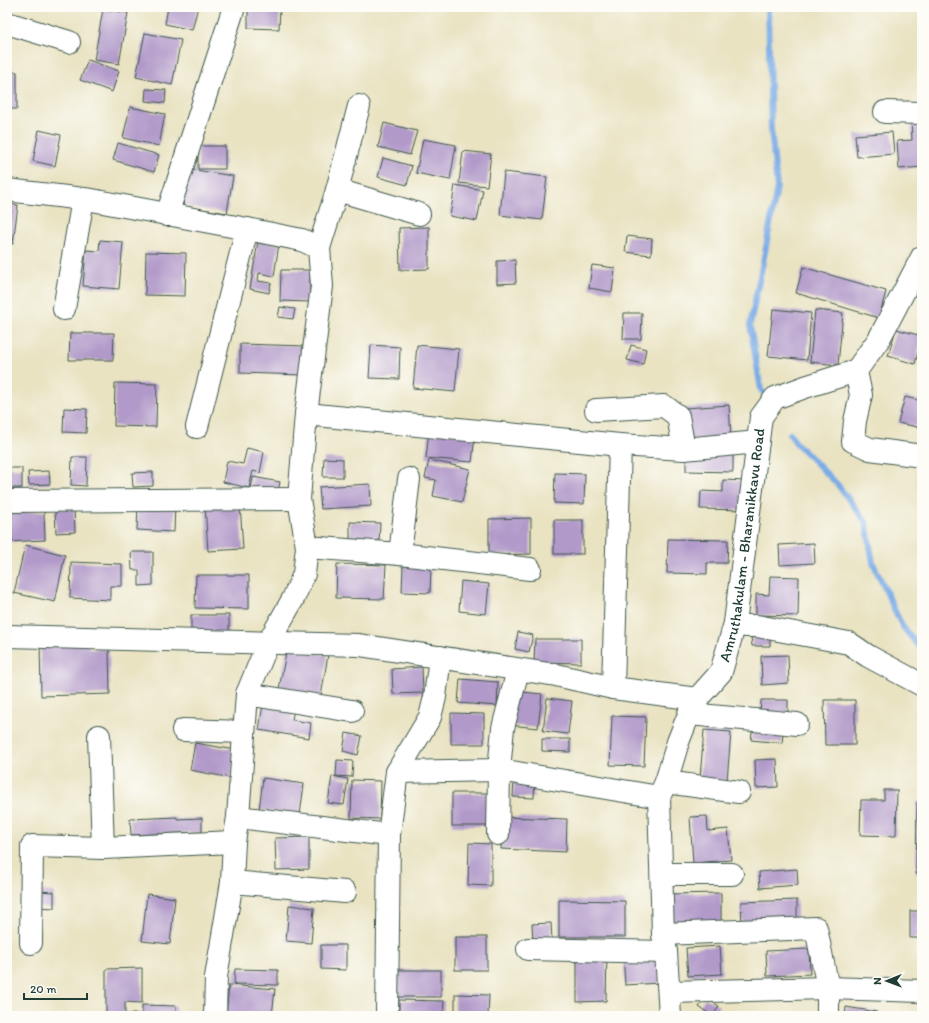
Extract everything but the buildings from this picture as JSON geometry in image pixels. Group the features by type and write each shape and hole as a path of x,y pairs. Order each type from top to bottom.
{"street":[{"path":"167,215 234,7"},
{"path":"7,23 69,42"},
{"path":"215,1016 216,977 232,882 247,694 268,643 293,598 304,574 307,547 299,499 306,414 322,286 318,248 337,190 360,106"},
{"path":"885,112 922,113"},
{"path":"7,190 83,199 247,229 302,240 318,248"},
{"path":"337,190 419,214"},
{"path":"64,309 83,199"},
{"path":"197,426 247,229"},
{"path":"922,257 879,339 856,371 861,394 855,420 853,441 870,449 922,456"},
{"name":"Amruthakulam - Bharanikkavu Road","path":"670,1016 659,819 663,789 678,742 693,706 721,672 734,623 761,417 775,398 856,371"},
{"path":"596,410 664,406 678,416 684,449"},
{"path":"306,414 620,445 684,449 758,442"},
{"path":"613,688 620,445"},
{"path":"400,554 409,479"},
{"path":"7,501 299,499"},
{"path":"307,547 400,554 530,568"},
{"path":"734,623 850,643 868,656 922,685"},
{"path":"7,636 359,645 556,675 693,706 797,724"},
{"path":"387,1016 388,835 397,772 430,717 435,697 440,657"},
{"path":"498,834 499,770 503,728 518,670"},
{"path":"247,694 352,711"},
{"path":"183,730 244,732"},
{"path":"99,736 103,848"},
{"path":"397,772 499,770 663,789 738,792"},
{"path":"238,817 388,835"},
{"path":"31,943 32,846 103,848 234,842"},
{"path":"662,874 732,874"},
{"path":"232,882 345,892"},
{"path":"528,949 665,943 816,928 828,988 828,1016"},
{"path":"669,992 828,988 922,991"}],"waterway":[{"path":"764,393 761,390 750,325 777,187 771,129 768,7"},
{"path":"790,434 796,443 837,484 866,522 873,563 902,626 922,650"}]}
